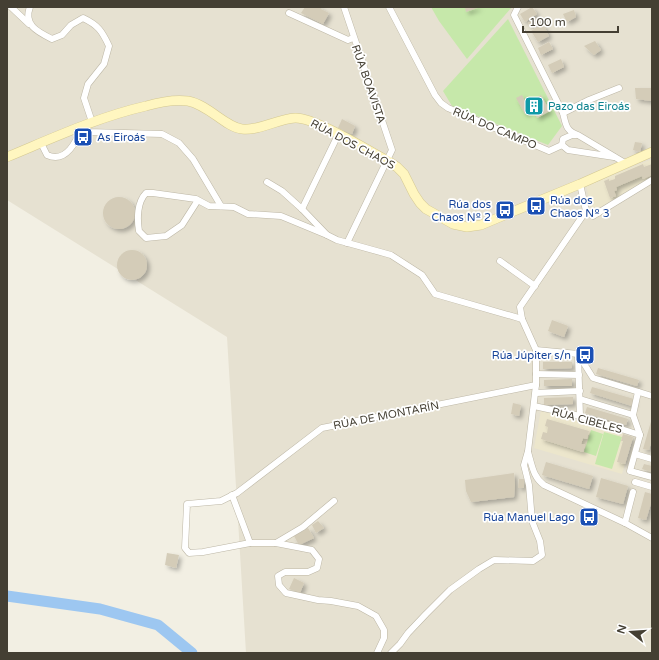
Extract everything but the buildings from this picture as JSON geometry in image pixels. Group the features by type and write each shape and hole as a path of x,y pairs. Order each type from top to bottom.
{"street":[{"path":"12,7 35,31 52,39 62,35 71,25 83,18 93,23 102,32 109,46 104,64 88,84 84,98 87,132 162,134 180,143 193,159 221,206"},
{"path":"30,7 28,19 33,28"},
{"name":"RÚA BOAVISTA","path":"344,7 353,38 392,150 388,161"},
{"name":"RÚA DO CAMPO","path":"389,7 435,95 441,103 448,108 549,151 572,135 578,135"},
{"path":"518,7 514,15 563,113 568,130 625,163"},
{"path":"289,13 348,40 353,38"},
{"path":"563,113 589,100 619,88"},
{"name":"RÚA DOS CHAOS","path":"7,157 86,124 126,110 164,102 188,101 201,106 233,126 241,129 254,128 295,118 308,120 398,167 404,174 414,194 426,209 448,222 462,227 481,225 652,152"},
{"path":"41,143 47,155 55,158 61,157 69,150 86,124"},
{"path":"566,125 563,142 568,150 616,157"},
{"path":"302,209 338,135"},
{"path":"347,243 388,161"},
{"path":"580,184 586,211 594,216 652,180"},
{"path":"267,182 282,191 327,234"},
{"path":"198,200 182,225 166,236 146,238 139,231 137,218 141,197 146,193 198,200 209,206 234,207 248,214 281,216 327,234 337,240 391,255 422,276 436,294 522,319"},
{"path":"391,653 408,633 450,590 479,569 494,560 533,561 542,555 540,541 532,521 529,485 524,465 528,451 536,393 536,350 522,319 520,307 586,211"},
{"path":"500,261 535,286"},
{"path":"536,350 578,354"},
{"path":"578,354 580,416"},
{"path":"578,354 593,378 652,396"},
{"path":"536,374 579,375"},
{"name":"RÚA DE MONTARÍN","path":"250,543 203,552 189,553 185,548 187,504 221,501 232,495 322,428 536,385"},
{"path":"536,393 580,391"},
{"path":"638,392 633,415 640,434 630,471 652,477"},
{"path":"580,399 633,415"},
{"name":"RÚA CIBELES","path":"534,406 580,416 640,434"},
{"path":"528,451 534,472 537,478 544,485 625,523 652,538"},
{"path":"635,454 652,459"},
{"path":"635,482 652,487"},
{"path":"625,523 634,492"},
{"path":"232,495 250,543 276,543 312,550 319,559 318,568 308,572 285,572 278,576 279,585 286,593 318,600 331,600 358,606 376,616 384,630 384,638 377,653"},
{"path":"276,543 303,527 334,501"}],"shaded area":[{"path":"7,7 652,7 652,653 246,653 227,337 7,200"},
{"path":"652,159 652,178 593,213 586,186"},
{"path":"541,410 633,437 622,474 534,448"}],"green space":[{"path":"431,7 512,7 467,59 439,21"},
{"path":"508,19 562,126 548,145 452,106 443,91"},
{"path":"591,430 603,434 596,456 584,452"},
{"path":"604,432 622,437 612,469 595,464"}],"waterway":[{"path":"7,596 100,609 158,625 192,653"}],"place":[{"name":"Pazo das Eiroás","path":"534,106"},
{"name":"As Eiroás","path":"83,137"},
{"name":"Rúa dos Chaos Nº 3","path":"536,206"},
{"name":"Rúa dos Chaos Nº 2","path":"505,210"},
{"name":"Rúa Júpiter s/n","path":"585,355"},
{"name":"Rúa Manuel Lago","path":"589,517"}]}
